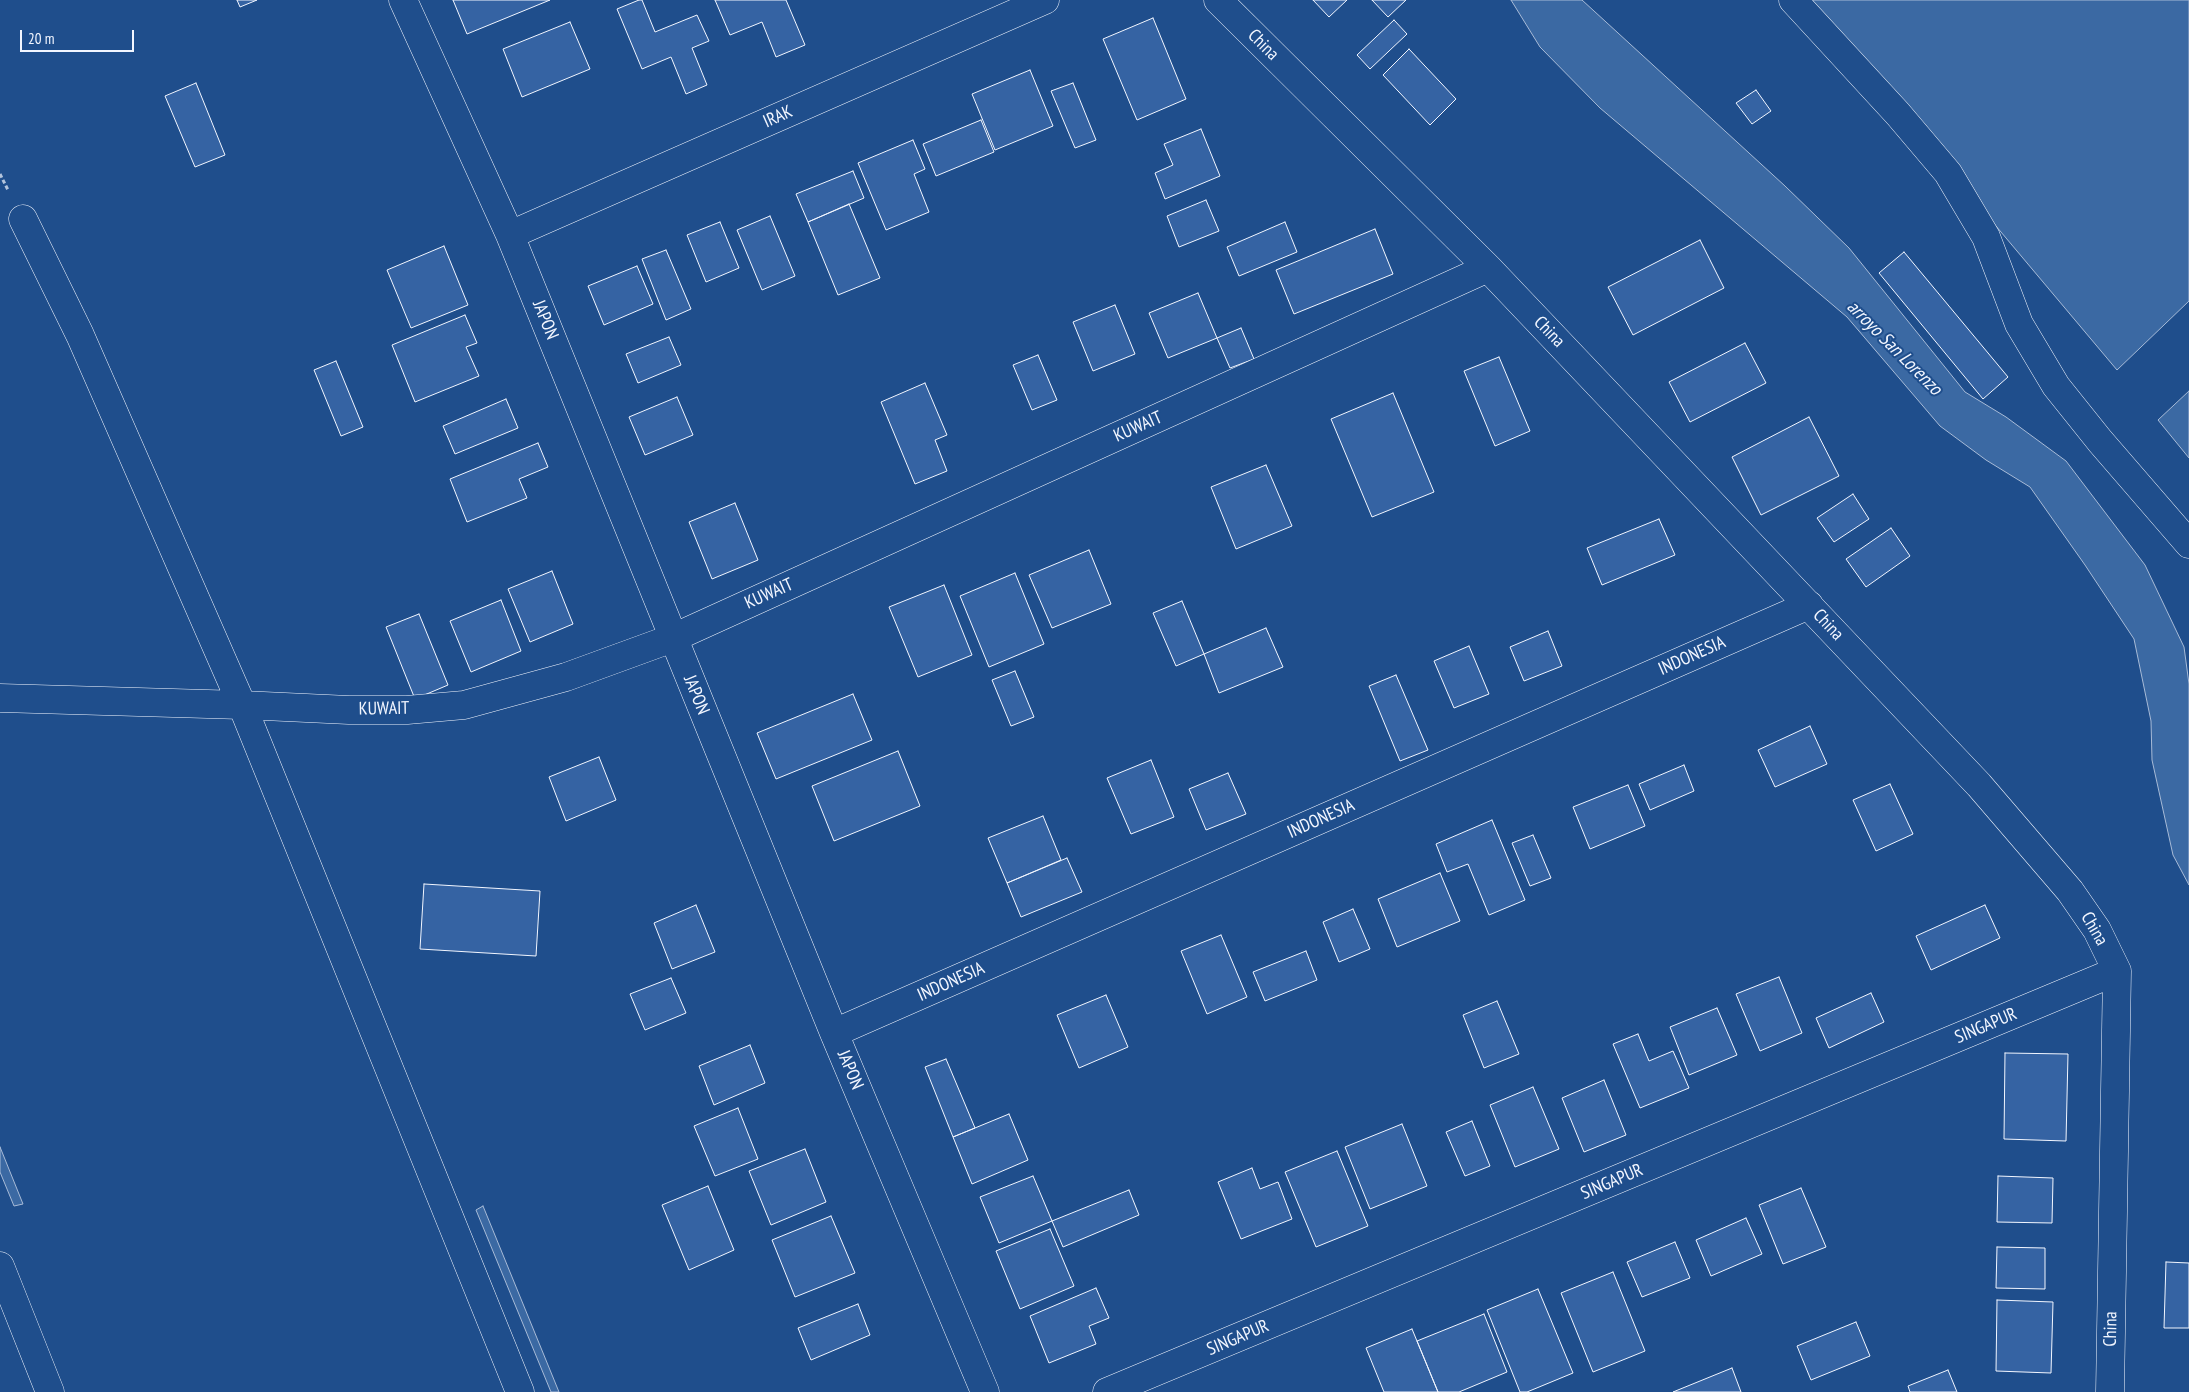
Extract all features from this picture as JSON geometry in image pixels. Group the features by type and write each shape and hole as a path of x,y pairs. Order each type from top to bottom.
{"street":[{"name":"JAPON","path":"403,0 510,235 834,1033 986,1392"},
{"name":"IRAK","path":"510,235 1045,0"},
{"name":"China","path":"1218,0 1488,268 1809,605 1979,785 2070,891 2097,930 2116,971 2110,1392"},
{"path":"1792,0 1898,114 1948,173 1986,237 2019,324 2056,386 2100,441 2189,544"},
{"path":"23,219 80,335 242,705 520,1392"},
{"name":"KUWAIT","path":"0,698 350,710 406,710 464,705 566,678 673,638 1488,268"},
{"name":"INDONESIA","path":"834,1033 1809,605"},
{"name":"SINGAPUR","path":"1108,1392 2116,971"},
{"path":"0,1266 50,1392"}],"water":[{"name":"arroyo San Lorenzo","path":"1511,0 1582,0 1785,186 1849,248 1965,392 2006,417 2066,461 2145,565 2184,647 2189,684 2189,885 2173,855 2152,760 2151,721 2134,639 2030,487 1986,460 1940,426 1847,317 1600,108 1540,47"},
{"path":"1806,0 2189,0 2189,301 2117,370"},
{"path":"2189,391 2189,458 2158,420"},
{"path":"0,1147 23,1204 14,1206 0,1172"},
{"path":"483,1206 559,1392 551,1392 476,1210"}],"building":[{"path":"237,0 257,0 240,7"},
{"path":"453,0 550,0 467,34"},
{"path":"642,0 655,32 697,15 709,41 692,48 707,85 686,94 671,57 642,69 617,9"},
{"path":"715,0 786,0 805,45 776,57 762,22 730,35"},
{"path":"1313,0 1347,0 1329,17"},
{"path":"1372,0 1406,0 1388,17"},
{"path":"1153,18 1186,99 1137,120 1103,39"},
{"path":"1394,20 1407,34 1370,69 1357,55"},
{"path":"570,22 590,69 522,97 503,49"},
{"path":"1409,49 1456,99 1430,125 1383,75"},
{"path":"1030,70 1053,126 995,150 972,94"},
{"path":"196,83 225,155 195,167 165,96"},
{"path":"1073,83 1096,140 1075,148 1051,91"},
{"path":"1756,90 1771,111 1752,124 1736,103"},
{"path":"981,120 994,152 936,176 923,144"},
{"path":"1201,129 1220,176 1165,199 1155,173 1173,165 1164,144"},
{"path":"913,140 925,169 914,174 929,212 886,230 858,163"},
{"path":"853,171 864,198 808,222 796,194"},
{"path":"1206,200 1219,231 1179,247 1167,216"},
{"path":"849,204 880,278 838,295 808,222"},
{"path":"770,216 795,276 762,290 737,230"},
{"path":"720,222 739,268 706,282 687,235"},
{"path":"1285,222 1297,252 1239,276 1227,247"},
{"path":"1375,229 1393,274 1294,314 1276,270"},
{"path":"1700,240 1724,288 1633,335 1608,287"},
{"path":"444,246 468,305 411,328 387,270"},
{"path":"666,250 691,309 666,320 642,259"},
{"path":"1904,252 2008,377 1983,399 1879,273"},
{"path":"637,266 653,304 604,325 588,286"},
{"path":"1198,293 1217,338 1168,358 1149,313"},
{"path":"1115,305 1135,354 1093,371 1073,322"},
{"path":"465,315 477,343 466,347 479,376 415,402 392,345"},
{"path":"1241,328 1254,359 1230,368 1217,338"},
{"path":"669,337 681,365 638,383 626,354"},
{"path":"1745,343 1766,383 1690,422 1669,382"},
{"path":"1038,355 1057,400 1032,410 1013,365"},
{"path":"1499,357 1530,431 1495,446 1464,371"},
{"path":"336,361 363,427 341,436 314,370"},
{"path":"925,383 947,435 935,440 947,471 915,484 881,402"},
{"path":"1393,393 1434,492 1372,517 1331,419"},
{"path":"677,397 693,435 645,455 629,417"},
{"path":"506,399 518,428 455,454 443,426"},
{"path":"1809,417 1839,476 1761,515 1732,457"},
{"path":"538,443 548,467 519,479 527,498 467,522 450,479"},
{"path":"1266,465 1292,526 1236,549 1211,487"},
{"path":"1853,494 1869,519 1834,542 1817,518"},
{"path":"735,503 758,560 712,579 689,522"},
{"path":"1659,519 1675,555 1602,585 1587,548"},
{"path":"1891,528 1910,556 1866,587 1846,559"},
{"path":"1089,550 1111,604 1052,628 1029,575"},
{"path":"552,571 573,624 530,642 508,589"},
{"path":"1015,573 1044,644 989,667 960,596"},
{"path":"944,585 972,655 918,677 889,607"},
{"path":"501,600 521,651 471,672 450,621"},
{"path":"1182,601 1204,654 1176,666 1153,613"},
{"path":"419,614 448,685 415,699 386,627"},
{"path":"1266,628 1283,667 1219,693 1204,654"},
{"path":"1548,631 1562,666 1524,681 1510,647"},
{"path":"1469,646 1489,694 1454,708 1434,661"},
{"path":"1015,671 1034,717 1011,726 992,680"},
{"path":"1396,675 1428,750 1400,761 1369,686"},
{"path":"853,694 872,740 776,779 757,733"},
{"path":"1810,726 1827,764 1775,787 1758,750"},
{"path":"898,751 920,806 834,841 812,786"},
{"path":"599,757 616,800 566,821 549,777"},
{"path":"1151,760 1174,817 1131,834 1107,778"},
{"path":"1684,765 1694,791 1650,810 1639,784"},
{"path":"1228,773 1246,814 1206,830 1189,789"},
{"path":"1890,784 1913,834 1876,851 1853,800"},
{"path":"1628,785 1645,826 1590,849 1573,807"},
{"path":"1043,816 1061,860 1007,883 988,838"},
{"path":"1492,820 1525,900 1489,915 1468,864 1447,872 1436,844"},
{"path":"1533,835 1551,878 1530,886 1512,843"},
{"path":"1067,858 1082,892 1021,917 1007,883"},
{"path":"1440,873 1460,921 1397,947 1378,899"},
{"path":"424,884 540,891 536,956 420,949"},
{"path":"696,905 715,952 672,969 654,923"},
{"path":"1985,905 2000,938 1931,970 1916,936"},
{"path":"1353,909 1370,949 1339,962 1323,922"},
{"path":"1221,935 1247,997 1207,1014 1181,951"},
{"path":"1306,951 1317,980 1265,1001 1253,972"},
{"path":"1779,977 1802,1033 1760,1051 1736,994"},
{"path":"671,978 686,1013 645,1030 630,994"},
{"path":"1871,993 1884,1022 1829,1048 1816,1018"},
{"path":"1106,995 1128,1047 1079,1068 1057,1015"},
{"path":"1497,1001 1519,1054 1484,1068 1463,1015"},
{"path":"1717,1008 1737,1055 1689,1075 1670,1027"},
{"path":"1638,1034 1649,1061 1673,1051 1689,1088 1640,1108 1613,1044"},
{"path":"750,1045 765,1083 714,1105 699,1066"},
{"path":"2005,1053 2068,1054 2066,1141 2004,1139"},
{"path":"946,1059 975,1128 953,1137 925,1067"},
{"path":"1604,1080 1626,1135 1584,1152 1562,1098"},
{"path":"1533,1087 1559,1149 1515,1167 1490,1105"},
{"path":"738,1108 758,1159 715,1176 694,1126"},
{"path":"1009,1114 1028,1160 972,1184 953,1137"},
{"path":"1472,1121 1490,1166 1465,1176 1446,1132"},
{"path":"1402,1124 1427,1186 1370,1209 1345,1147"},
{"path":"805,1149 826,1202 771,1225 749,1171"},
{"path":"1337,1151 1368,1226 1316,1247 1285,1172"},
{"path":"1252,1168 1260,1189 1278,1182 1292,1219 1241,1239 1218,1182"},
{"path":"1033,1176 1052,1221 999,1243 980,1197"},
{"path":"1998,1176 2053,1178 2052,1223 1997,1222"},
{"path":"708,1186 734,1250 689,1270 662,1205"},
{"path":"1801,1188 1826,1247 1783,1264 1759,1205"},
{"path":"1129,1190 1139,1215 1063,1247 1052,1221"},
{"path":"831,1216 855,1273 795,1297 772,1240"},
{"path":"1746,1218 1762,1254 1711,1276 1696,1240"},
{"path":"1050,1229 1074,1286 1020,1309 996,1251"},
{"path":"1675,1242 1690,1278 1642,1297 1627,1262"},
{"path":"1997,1247 2045,1248 2045,1289 1996,1288"},
{"path":"2166,1262 2189,1263 2189,1328 2164,1328"},
{"path":"1613,1272 1645,1351 1593,1372 1561,1293"},
{"path":"1096,1288 1109,1318 1089,1326 1096,1344 1049,1363 1030,1316"},
{"path":"1538,1289 1573,1373 1527,1392 1520,1392 1487,1310"},
{"path":"1997,1300 2053,1302 2051,1373 1996,1371"},
{"path":"858,1304 870,1335 811,1360 798,1328"},
{"path":"1484,1314 1507,1372 1459,1392 1438,1392 1417,1341"},
{"path":"1856,1322 1870,1356 1811,1380 1797,1346"},
{"path":"1412,1329 1438,1392 1384,1392 1366,1348"},
{"path":"1732,1368 1741,1392 1673,1392"},
{"path":"1948,1370 1957,1392 1910,1392 1908,1386"}]}
